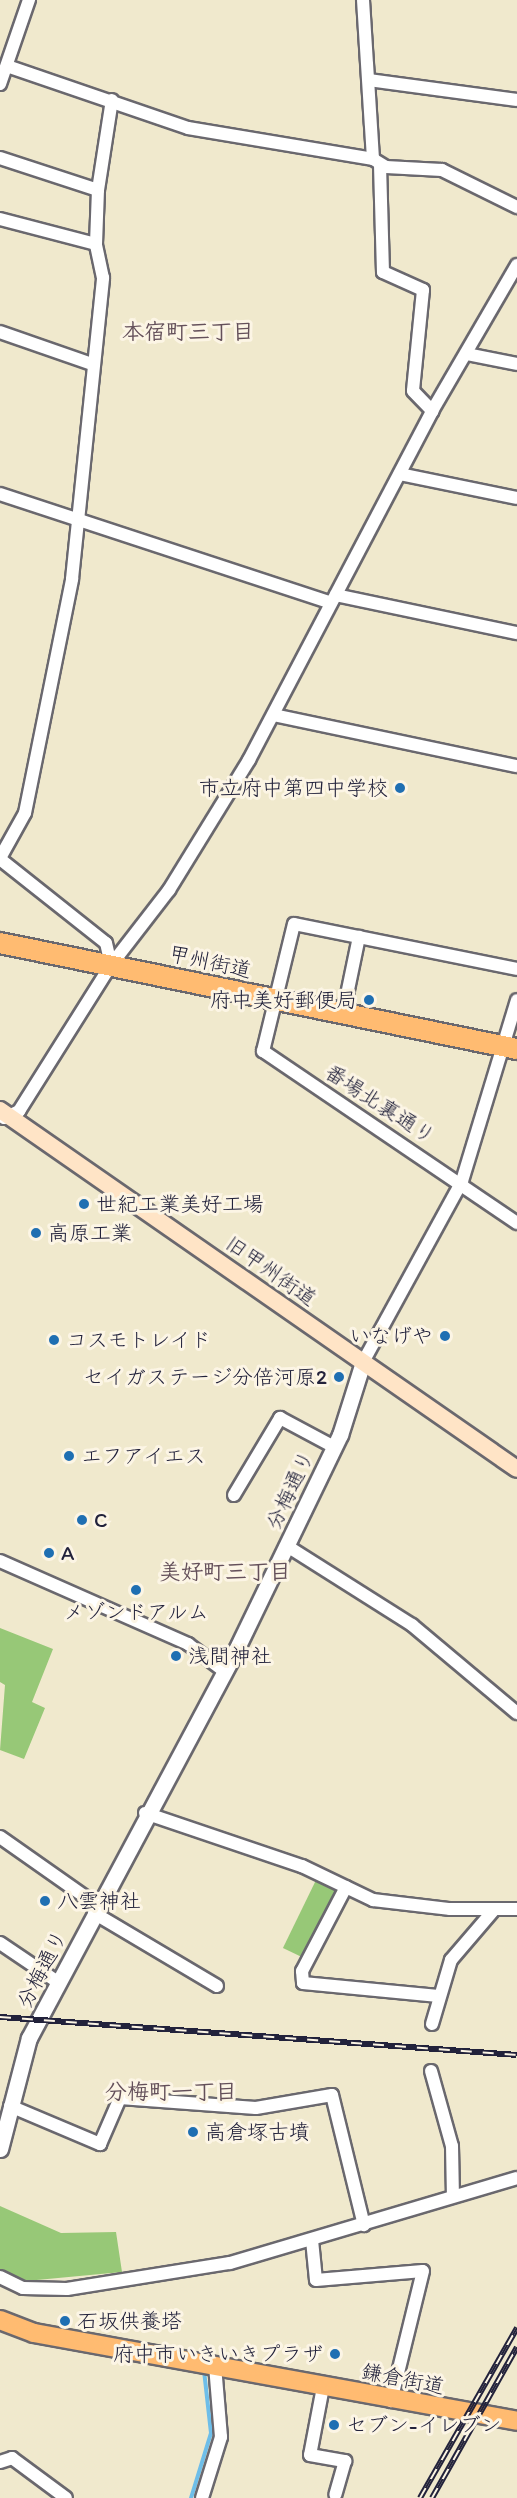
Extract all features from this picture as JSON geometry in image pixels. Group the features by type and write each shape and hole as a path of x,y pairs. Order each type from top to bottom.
{"highway":[{"name":"甲州街道","path":"0,943 511,1048"}],"main road":[{"name":"旧甲州街道","path":"3,1115 517,1469"},
{"name":"鎌倉街道","path":"0,2320 20,2330 391,2401 517,2421"},
{"path":"0,2332 20,2330"}],"street":[{"path":"0,84 29,0"},
{"path":"363,0 383,272 423,290 413,391 432,411"},
{"path":"7,66 112,100 188,128 376,162 442,170 517,207"},
{"path":"369,80 517,100"},
{"path":"111,966 106,943 0,858 25,813 42,744 80,519 92,364 103,278 96,244 98,190 112,100"},
{"path":"0,158 98,190"},
{"path":"0,219 96,244"},
{"path":"3,1115 19,1111 111,966 169,890 274,715 432,411 517,265"},
{"path":"0,332 92,364"},
{"path":"467,354 517,364"},
{"path":"400,474 517,498"},
{"path":"0,494 333,599 517,633"},
{"path":"274,715 517,765"},
{"path":"274,1000 294,924 517,969"},
{"path":"343,1014 359,937"},
{"name":"番場北裏通り","path":"274,1000 263,1051 462,1181 517,1223"},
{"name":"分梅通り","path":"0,2149 24,2050 146,1813 224,1671 334,1448 363,1362 462,1181 498,1071 511,1048 511,1025 517,1000"},
{"path":"234,1495 280,1418 334,1448"},
{"path":"287,1546 412,1625 517,1713"},
{"path":"0,1561 188,1644 224,1671"},
{"path":"146,1813 249,1846 395,1905 493,1911 517,1909"},
{"path":"0,1837 96,1909 217,1986"},
{"path":"346,1887 302,1971 303,1983 438,1996"},
{"path":"432,2024 438,1996 451,1960 493,1911"},
{"path":"0,1943 59,1983"},
{"path":"431,2071 452,2146 453,2196"},
{"path":"10,2106 100,2144 120,2098 256,2108 332,2095 364,2225"},
{"path":"0,2277 23,2288 67,2289 230,2263 517,2178"},
{"path":"312,2240 316,2280 423,2271 391,2401"},
{"path":"202,2498 221,2438 215,2366"},
{"path":"323,2387 310,2454 345,2461 335,2495"},
{"path":"0,2462 12,2458 66,2498"}],"green space":[{"path":"0,1628 53,1649 32,1702 45,1708 24,1759 0,1750 5,1685 0,1682"},
{"path":"318,1876 340,1887 305,1959 283,1948"},
{"path":"0,2206 61,2233 116,2232 122,2272 26,2281 0,2270"}],"waterway":[{"path":"191,2498 211,2433 204,2371"}],"railway":[{"path":"0,2017 517,2055"},
{"path":"420,2498 517,2328"},
{"path":"432,2498 517,2347"}],"place":[{"name":"市立府中第四中学校","path":"400,788"},
{"name":"府中美好郵便局","path":"369,1000"},
{"name":"世紀工業美好工場","path":"84,1204"},
{"name":"高原工業","path":"36,1233"},
{"name":"いなげや","path":"445,1336"},
{"name":"コスモトレイド","path":"54,1340"},
{"name":"セイガステージ分倍河原2","path":"339,1377"},
{"name":"エフアイエス","path":"69,1456"},
{"name":"C","path":"82,1520"},
{"name":"A","path":"49,1553"},
{"name":"メゾンドアルム","path":"136,1590"},
{"name":"浅間神社","path":"176,1656"},
{"name":"八雲神社","path":"45,1901"},
{"name":"高倉塚古墳","path":"193,2132"},
{"name":"石坂供養塔","path":"65,2321"},
{"name":"府中市いきいきプラザ","path":"335,2354"},
{"name":"セブン-イレブン","path":"334,2425"}],"district":[{"name":"本宿町三丁目","path":"188,332"},
{"name":"美好町三丁目","path":"225,1572"},
{"name":"分梅町一丁目","path":"171,2092"}]}
